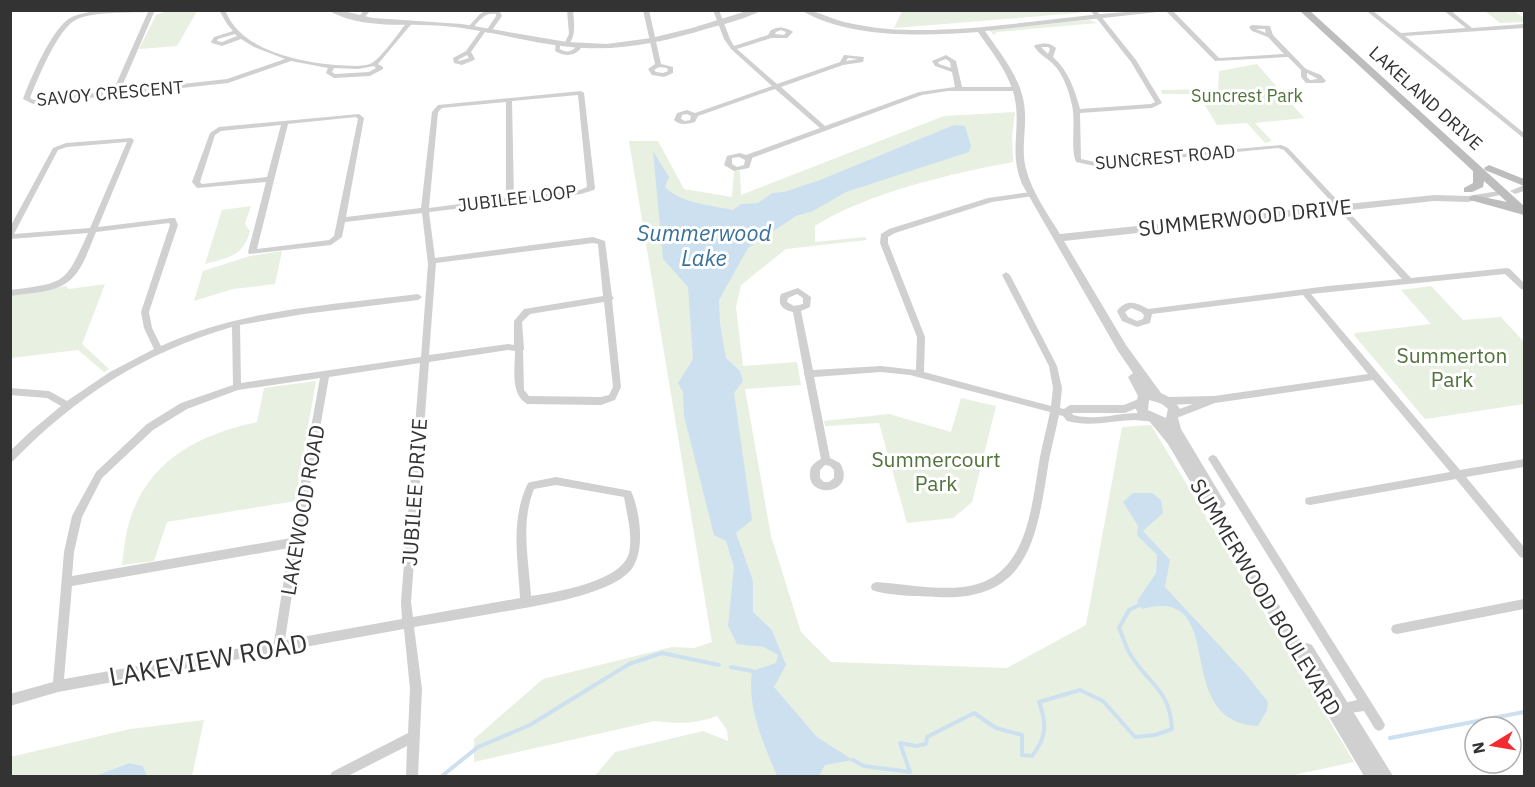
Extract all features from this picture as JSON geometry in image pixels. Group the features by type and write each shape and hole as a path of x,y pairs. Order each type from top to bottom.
{"main road":[{"path":"1296,10 1312,15"},
{"name":"LAKELAND DRIVE","path":"1303,10 1312,15 1483,169 1501,188 1523,199"},
{"path":"1483,169 1479,185 1471,194 1499,203 1523,199"},
{"name":"LAKELAND DRIVE","path":"1483,169 1523,199"},
{"path":"1501,188 1523,199"}],"street":[{"name":"SAVOY CRESCENT","path":"152,10 81,17 68,22 49,53 27,99 33,102 228,81 254,74 291,59"},
{"path":"116,93 152,10"},
{"path":"222,10 235,32 258,46 291,59 332,66 329,73 334,76 374,73 381,68 374,64 410,22"},
{"path":"331,10 360,19 470,28 580,45 652,40 718,16 759,10"},
{"path":"360,19 368,10"},
{"path":"562,43 572,34 570,10"},
{"path":"646,10 658,65"},
{"path":"1446,10 1470,29"},
{"path":"468,52 499,16 498,13 489,11 480,14 470,28"},
{"path":"809,12 843,26 885,33 915,34 1096,14 1171,11 1216,60 1290,55"},
{"path":"1371,12 1524,136"},
{"path":"1078,111 1152,106 1159,103 1134,61 1096,14"},
{"path":"718,16 733,48 825,129"},
{"path":"1401,35 1524,26"},
{"path":"980,28 1017,88 1022,110 1019,156 1023,176 1031,195 1122,348 1162,399"},
{"path":"235,32 216,38 214,42 227,43 242,36"},
{"path":"733,48 771,36"},
{"path":"1270,36 1304,70"},
{"name":"SUNCREST ROAD","path":"1050,56 1066,80 1078,111 1077,159 1081,163 1095,164 1279,146 1286,149 1339,206"},
{"path":"695,115 842,63"},
{"path":"954,71 959,88"},
{"path":"1452,79 1465,77"},
{"path":"747,157 921,93 959,88 1017,88"},
{"name":"JUBILEE LOOP","path":"581,93 591,188 581,192 510,200 425,208 436,109 447,105 581,93"},
{"path":"509,99 510,200"},
{"path":"270,179 207,186 200,186 196,182 212,134 219,129 285,122 357,115 361,118 338,237 331,242 252,252 285,122"},
{"path":"1513,127 1524,126"},
{"path":"10,236 55,149 66,145 131,140 70,279 60,286 10,293"},
{"name":"SUMMERWOOD DRIVE","path":"1057,238 1339,206 1434,198 1446,200 1501,188"},
{"path":"920,375 921,337 884,243 884,236 892,231 982,203 1031,195"},
{"path":"1339,206 1409,281"},
{"path":"343,220 425,208"},
{"name":"JUBILEE DRIVE","path":"412,777 412,736 416,689 407,624 431,261 425,208"},
{"path":"10,236 93,230 168,219 174,222 145,312 148,327 159,350"},
{"path":"431,261 599,240 602,243 610,298 617,387 612,398 601,401 527,400 520,391 517,349 519,321 527,311 610,298"},
{"path":"1146,312 1507,271 1524,287"},
{"path":"876,587 969,591 990,584 1013,569 1026,548 1055,410 1056,372 1005,275"},
{"path":"1306,293 1524,554"},
{"path":"10,458 67,405 106,378 159,350 236,323 418,297"},
{"path":"797,310 825,462"},
{"path":"236,323 237,387"},
{"path":"1122,348 1142,401"},
{"path":"58,686 69,552 77,516 99,475 134,439 167,416 217,393 237,387 424,360 467,355 472,358 507,353 517,349"},
{"path":"808,374 881,369 920,375 1066,413 1070,418 1088,421 1152,419 1166,422 1214,400"},
{"name":"LAKEWOOD ROAD","path":"279,645 325,375"},
{"path":"1066,413 1070,409 1125,409 1142,401 1162,399 1214,400 1375,376"},
{"path":"10,391 49,395 67,405"},
{"name":"SUMMERWOOD BOULEVARD","path":"1162,399 1173,406 1175,430 1385,777"},
{"name":"SUMMERWOOD BOULEVARD","path":"1142,401 1141,410 1172,440 1373,777"},
{"name":"SUMMERWOOD BOULEVARD","path":"1213,459 1379,725"},
{"path":"1310,501 1524,463"},
{"name":"SUMMERWOOD BOULEVARD","path":"1205,478 1223,476"},
{"name":"LAKEVIEW ROAD","path":"10,700 58,686 566,595 622,574 633,560 634,517 628,494 556,481 531,486 524,498 522,517 526,602"},
{"path":"67,582 295,542"},
{"path":"1397,629 1524,604"},
{"name":"SUMMERWOOD BOULEVARD","path":"1344,708 1366,705"},
{"path":"336,777 412,736"}],"green space":[{"path":"902,10 1080,11 1079,13 894,28"},
{"path":"197,11 177,46 139,49 156,15 164,12"},
{"path":"1485,11 1514,11 1524,18 1524,22 1500,23"},
{"path":"1089,20 1098,23 997,32 994,35 989,30"},
{"name":"Suncrest Park","path":"1257,64 1304,118 1255,123 1272,141 1265,143 1247,123 1217,125 1198,94 1162,94 1161,90 1218,89 1219,71"},
{"path":"1015,112 1012,137 1013,162 937,178 884,194 836,214 815,226 815,242 865,237 867,240 786,249 741,285 736,307 743,366 797,362 801,385 745,389 771,536 801,632 831,662 1007,668 1086,625 1122,427 1151,425 1354,762 1289,776 595,776 615,752 703,731 728,741 727,730 717,716 686,723 655,721 474,762 474,739 543,679 672,647 694,648 712,642 629,141 658,141 684,189 732,197 734,171 740,171 741,195 944,116"},
{"path":"251,206 245,224 250,231 243,246 234,255 205,264 222,210"},
{"path":"282,251 275,284 233,289 194,301 203,271 250,256"},
{"path":"105,284 82,344 109,369 104,372 78,350 11,358 11,295 66,286 69,289"},
{"name":"Summerton Park","path":"1431,286 1463,320 1501,317 1524,342 1524,404 1425,419 1354,335 1355,333 1431,324 1401,290"},
{"path":"316,381 295,501 167,522 154,561 122,565 127,531 138,499 149,481 163,466 197,442 236,427 257,422 264,388"},
{"name":"Summercourt Park","path":"961,398 996,406 972,502 953,518 907,523 879,423 825,426 824,421 889,414 951,432"},
{"path":"204,720 192,776 147,776 143,766 129,763 95,776 11,776 10,757 130,729"}],"water":[{"name":"Summerwood Lake","path":"954,125 965,126 971,146 969,152 846,192 813,211 796,216 748,248 719,300 726,358 740,371 743,381 734,393 752,520 736,533 753,581 753,612 772,630 786,665 774,687 817,737 853,760 825,765 819,776 777,776 757,725 751,685 752,671 776,663 778,655 764,647 737,644 728,626 734,567 726,541 714,535 684,416 683,392 678,383 693,359 688,287 663,259 653,151 669,177 665,187 672,193 697,203 733,210 741,204 758,203 772,193 784,192 820,180"},
{"path":"1133,493 1152,493 1161,500 1163,513 1143,531 1170,560 1165,587 1245,673 1268,702 1267,710 1258,726 1231,719 1215,703 1205,681 1195,634 1185,616 1169,607 1142,609 1137,601 1156,573 1157,555 1137,535 1138,526 1123,502"},
{"path":"129,763 143,766 147,776 95,776"}],"waterway":[{"path":"853,760 864,766 910,772 900,743 916,746 926,744 927,737 974,713 996,728 1022,735 1022,755 1032,756 1041,743 1044,730 1039,702 1080,690 1103,701 1135,737 1155,735 1172,729 1163,696 1130,654 1119,628 1129,610 1139,605"},
{"path":"442,776 478,747 530,725 629,664 662,653 719,665"},
{"path":"731,667 752,671"},
{"path":"1390,738 1524,712"}]}
